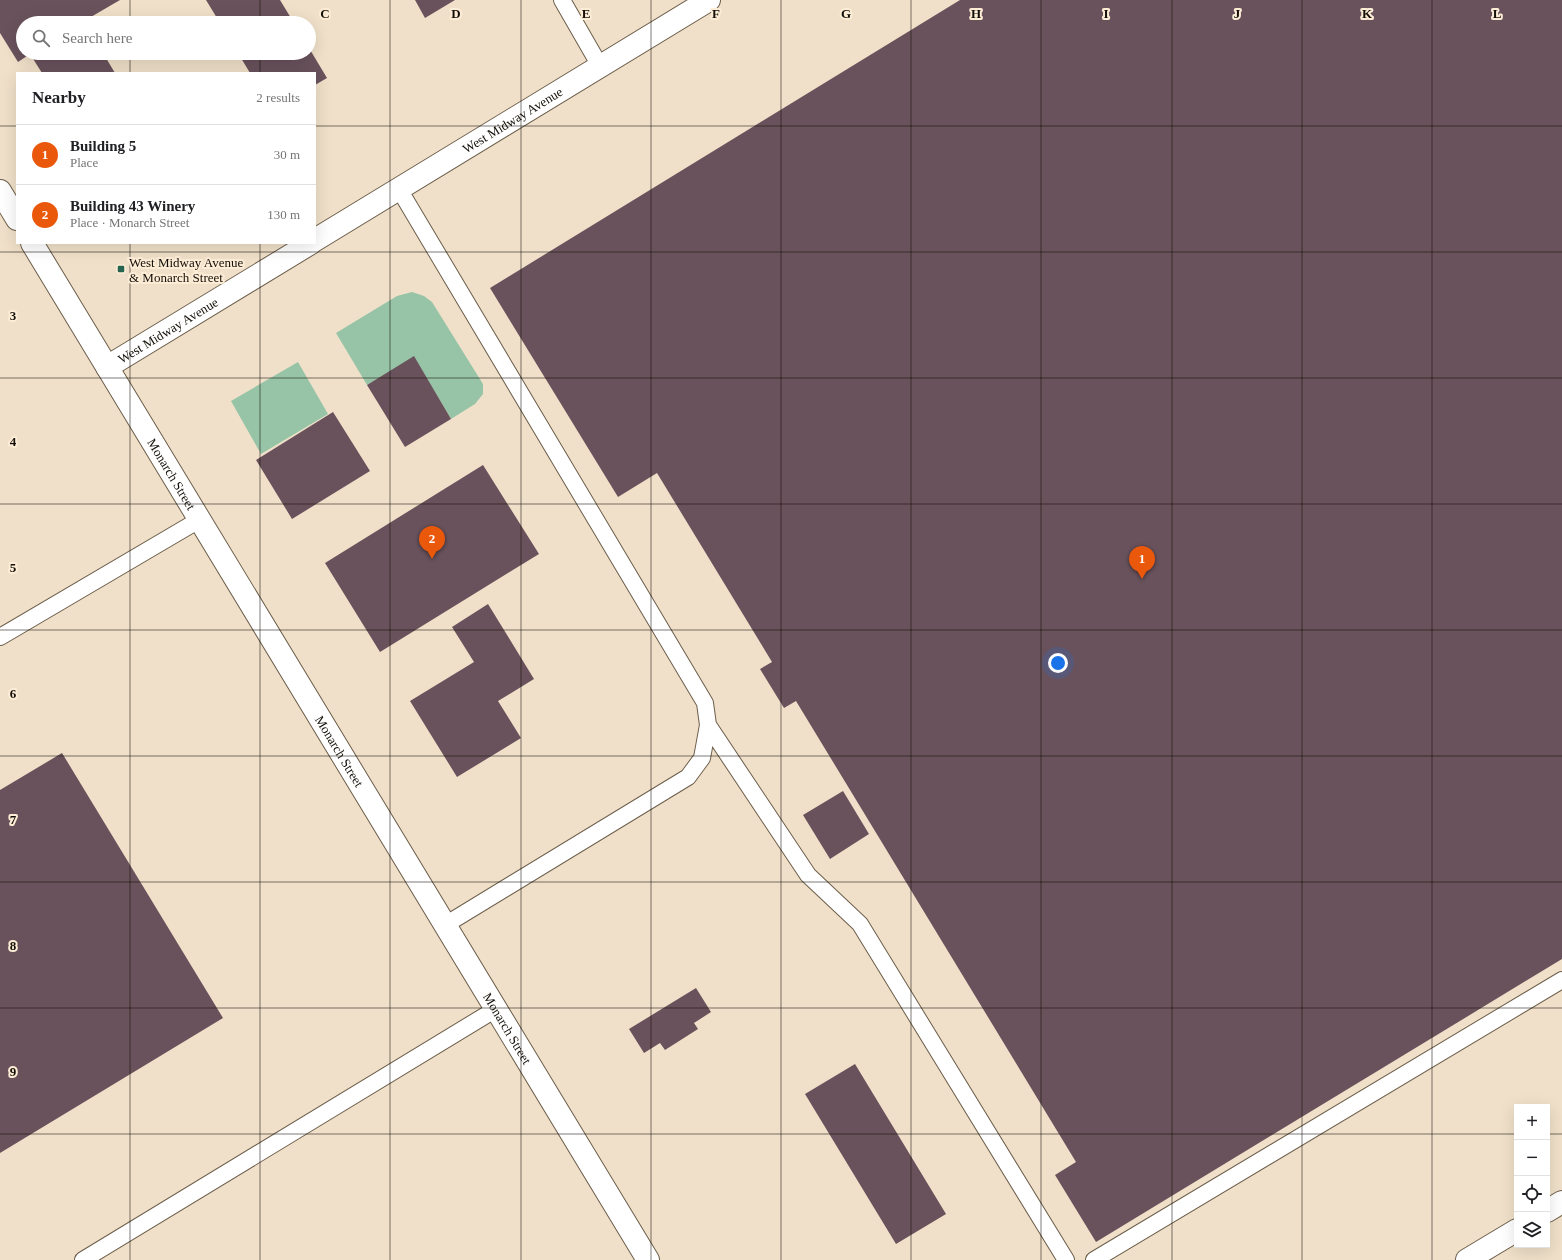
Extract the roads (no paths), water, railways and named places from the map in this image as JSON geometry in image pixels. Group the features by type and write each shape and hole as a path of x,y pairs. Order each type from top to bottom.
{"street":[{"name":"West Midway Avenue","path":"316,239 709,0"},
{"path":"0,191 16,217"},
{"name":"Monarch Street","path":"33,244 648,1260"},
{"name":"West Midway Avenue","path":"107,367 308,244"},
{"path":"1550,1209 1562,1202"},
{"path":"1468,1260 1514,1232"}],"lane":[{"path":"562,0 600,66"},
{"path":"400,189 705,703 708,724 702,758 688,777 445,925"},
{"path":"0,637 199,520"},
{"path":"708,724 808,875 860,924 1066,1260"},
{"path":"1094,1260 1562,980"},
{"path":"83,1260 496,1009"}],"place":[{"name":"West Midway Avenue & Monarch Street","path":"121,269"},
{"name":"Building 43 Winery","path":"432,559"},
{"name":"Building 5","path":"1142,579"}]}
